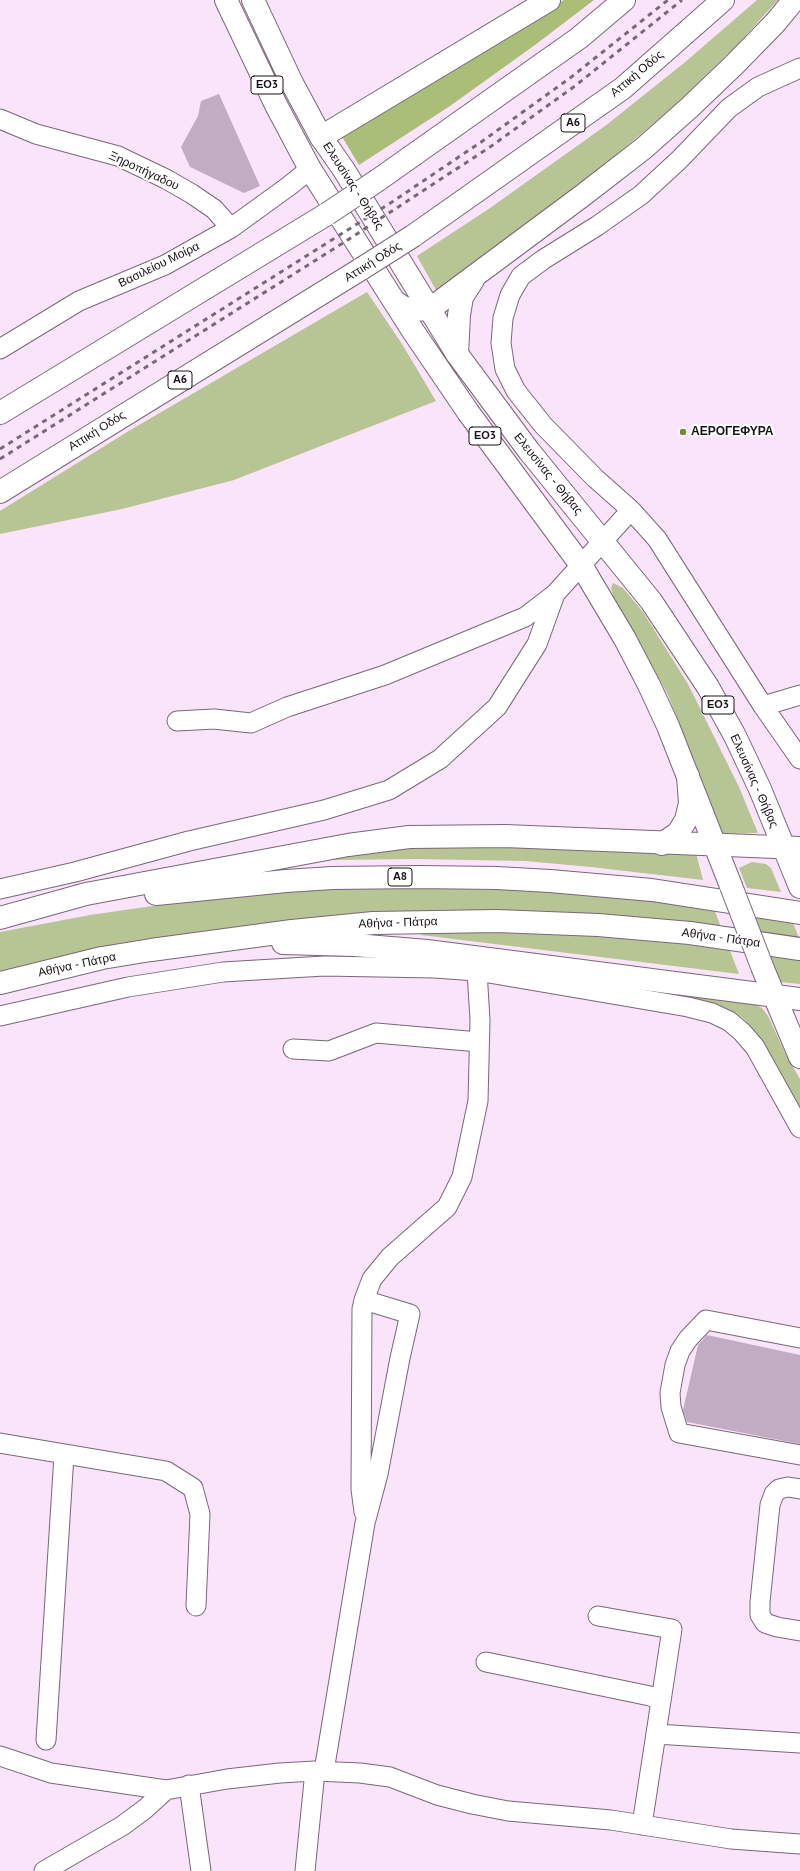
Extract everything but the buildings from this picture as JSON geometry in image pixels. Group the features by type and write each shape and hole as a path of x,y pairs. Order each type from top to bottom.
{"main road":[{"name":"ΕΟ3","path":"226,0 276,105 310,169 395,302 468,412 581,565 625,638 649,685 688,776 763,969 800,1057"},
{"name":"Ελευσίνας - Θήβας","path":"253,0 292,83 321,137 344,170 457,354 529,451 651,601 708,687 735,736 760,789 791,847 800,887"},
{"path":"310,169 321,137 549,0"},
{"path":"0,413 327,214 378,180 579,38 624,0"},
{"name":"Αττική Οδός","path":"0,492 414,236 623,88 723,0"},
{"path":"395,302 403,307 414,310 430,309 473,279 644,148 734,65 775,23 794,0"},
{"path":"457,354 459,315 462,297 473,279"},
{"path":"662,844 678,833 686,820 690,803 688,776"},
{"path":"0,918 86,894 332,848 409,837 505,836 662,844 791,847"},
{"name":"Α8","path":"0,922 88,905 171,892 286,881 372,877 497,878 600,884 690,895 800,914"},
{"name":"Αθήνα - Πάτρα","path":"0,983 102,958 206,941 292,930 373,923 497,921 548,922 649,929 800,949"},
{"path":"206,941 392,948 800,999"}],"street":[{"path":"800,68 758,87 728,108 679,160 641,196 538,263 521,276 510,295 503,318 500,343 505,369 516,391 543,425 596,478 631,510 657,539 763,706 800,759"},
{"name":"Ξηροπήγαδου","path":"0,119 36,134 118,156 166,179 214,209 231,228"},
{"name":"Βασιλείου Μοίρα","path":"0,348 79,301 165,265 231,228 310,169"},
{"path":"177,721 214,719 251,723 287,707 384,675 524,617 555,594 631,510"},
{"path":"0,889 75,872 189,841 324,810 389,790 440,759 497,707 537,644 555,594"},
{"path":"763,706 800,695"},
{"path":"0,1016 128,987 223,972 324,966 434,968 477,971 688,1007 712,1013 729,1021 742,1032 755,1047 800,1128"},
{"path":"365,1523 361,1489 362,1309 372,1279 390,1257 447,1207 462,1177 478,1100 480,1020 477,971"},
{"path":"293,1049 330,1051 376,1033 479,1042"},
{"path":"305,1871 320,1771 365,1523 378,1474 410,1314 364,1300"},
{"path":"800,1338 706,1320 688,1339 680,1351 675,1365 670,1393 673,1414 679,1434 800,1456"},
{"path":"0,1443 166,1471 193,1488 200,1514 196,1606"},
{"path":"46,1740 64,1455"},
{"path":"800,1489 788,1487 779,1489 774,1494 770,1505 760,1602 760,1615 765,1623 777,1627 800,1631"},
{"path":"598,1616 672,1629 642,1825"},
{"path":"486,1662 650,1696 661,1700"},
{"path":"656,1734 800,1743"},
{"path":"0,1756 51,1772 166,1790 249,1775 320,1771 390,1777 437,1795 508,1811 611,1820 731,1839 800,1844"},
{"path":"189,1785 201,1871"},
{"path":"44,1871 122,1826 145,1809 166,1790"}],"green space":[{"path":"564,0 594,0 535,45 450,106 359,165 341,135"},
{"path":"757,0 778,0 737,45 675,105 614,157 437,292 417,256 490,208 605,126 684,63"},
{"path":"367,292 402,344 436,401 234,480 122,509 0,534 0,511 127,432"},
{"path":"613,583 623,588 643,612 688,684 739,787 758,833 723,834 668,695 613,596 611,588"},
{"path":"410,844 696,853 703,880 525,861 417,859 333,860 328,858"},
{"path":"752,862 766,864 771,868 781,892 747,888 739,868"},
{"path":"373,887 550,891 650,900 714,909 721,927 548,912 454,910 371,913 290,920 150,939 98,949 0,972 0,932 90,915 201,899 286,891"},
{"path":"753,916 793,923 799,938 760,932"},
{"path":"422,931 589,936 729,948 739,974 421,935"},
{"path":"768,951 800,956 800,984 780,982"},
{"path":"557,975 752,1003 762,1008 768,1016 786,1055 800,1079 800,1116 759,1037 744,1019 736,1013 724,1007 701,1002"}],"railway":[{"path":"0,449 392,202 484,140 570,78 668,0"},
{"path":"0,459 343,243 490,147 575,86 682,0"}],"place":[{"name":"ΑΕΡΟΓΕΦΥΡΑ","path":"683,432"}]}
